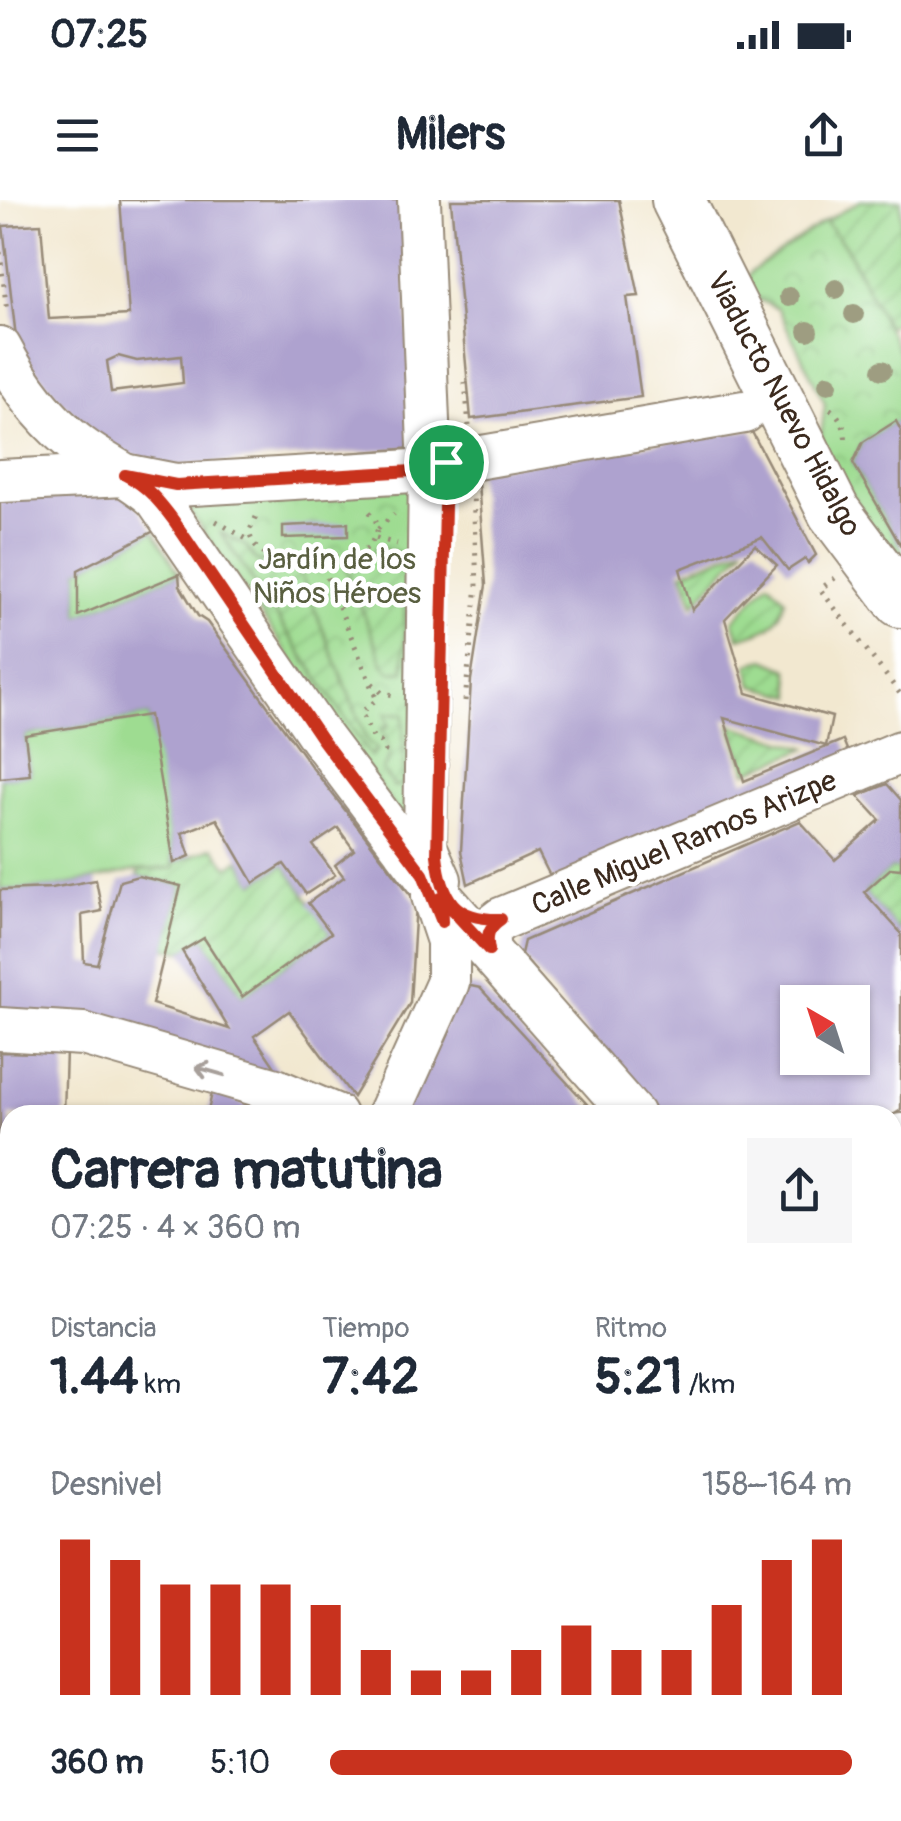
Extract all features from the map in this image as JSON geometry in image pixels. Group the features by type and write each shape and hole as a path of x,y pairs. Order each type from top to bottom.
{"main road":[{"name":"Viaducto Nuevo Hidalgo","path":"678,200 834,512 901,600"}],"street":[{"path":"419,200 438,466"},
{"path":"393,1105 448,982 448,941 441,898 425,846 438,466 432,200"},
{"path":"3,337 32,402 79,446 133,477 157,499 311,724 441,898 463,936 615,1105"},
{"path":"0,481 133,477 176,485 438,466 744,412"},
{"name":"Calle Miguel Ramos Arizpe","path":"495,935 901,752"},
{"path":"441,898 495,935 625,1105"},
{"path":"383,1105 441,980 441,898"},
{"path":"0,1029 82,1034 276,1090 311,1105"}],"path":[{"path":"0,252 3,337"},
{"path":"438,466 472,468 477,585 464,710"},
{"path":"210,517 252,542 264,556 358,554 370,546 378,529 375,518 358,504"},
{"path":"252,542 252,523 266,510"},
{"path":"318,556 377,700 361,712 374,740 385,751 371,768"},
{"path":"369,680 382,693 402,695"}],"green space":[{"path":"862,200 901,200 901,320 887,327 846,247 825,221"},
{"path":"825,221 846,247 901,355 901,431 895,422 863,442 853,463 901,546 901,556 893,562 820,444 825,404 778,309 753,297 745,281 751,272"},
{"name":"Jardín de los Niños Héroes","path":"424,486 411,832 190,512 191,503"},
{"path":"154,531 179,574 78,616 78,570"},
{"path":"220,532 246,546 256,561 291,564 299,570 368,742 377,749 371,757"},
{"path":"379,546 405,553 404,671 391,672 384,665 346,569 349,562 366,558"},
{"path":"745,547 694,604 683,572"},
{"path":"769,582 785,599 779,616 764,630 739,638 733,621"},
{"path":"765,659 788,669 793,696 753,686 748,665"},
{"path":"386,713 404,714 403,785 394,787 382,769 389,754 382,729 389,727"},
{"path":"149,715 174,868 139,870 51,888 0,890 0,778 30,774 25,735"},
{"path":"731,725 807,748 747,772"},
{"path":"213,847 228,867 239,860 255,883 284,864 331,933 242,997 204,938 182,951 165,948 181,886 138,876 139,870 174,868 174,863"},
{"path":"891,868 901,869 901,933 864,892"}],"building":[{"path":"120,200 403,200 414,448 166,467 107,446 58,398 17,346 3,226 41,224 49,319 129,315","holes":["118,356 137,361 181,356 183,383 111,392 107,361"]},
{"path":"451,200 619,200 639,296 627,297 641,397 471,419"},
{"path":"896,421 901,431 901,546 853,463 863,442"},
{"path":"751,430 816,555 808,563 805,559 788,570 762,537 680,569 692,610 755,545 777,565 725,619 747,693 832,717 826,746 724,718 744,781 843,740 850,757 553,882 538,852 468,884 461,851 471,680 486,585 477,470"},
{"path":"128,493 154,531 78,570 78,616 179,574 180,586 198,616 207,622 416,902 410,1003 353,1097 289,1011 254,1036 281,1076 0,1012 0,890 51,888 96,880 102,911 82,915 84,962 97,964 120,881 138,876 181,886 152,1004 229,1029 182,951 204,938 242,997 331,933 308,903 344,877 335,865 354,850 338,828 313,845 335,875 306,894 284,864 254,883 217,819 182,833 190,856 174,863 149,715 25,735 30,775 0,778 0,497"},
{"path":"348,523 348,536 283,538 283,526"},
{"path":"887,784 901,800 901,869 891,868 864,892 901,933 901,1105 649,1105 521,954 524,941 800,821 835,860 880,820 858,796"},
{"path":"480,988 588,1105 405,1105 461,989"},
{"path":"66,1050 64,1105 0,1105 0,1052"},
{"path":"213,1089 246,1105 209,1105"}],"route":[{"path":"446,462 437,855 440,879 450,904 470,916 501,919 486,936 489,950 441,898 442,922 423,874 260,652 174,521 140,482 125,475 176,485 430,470 446,462"}]}
